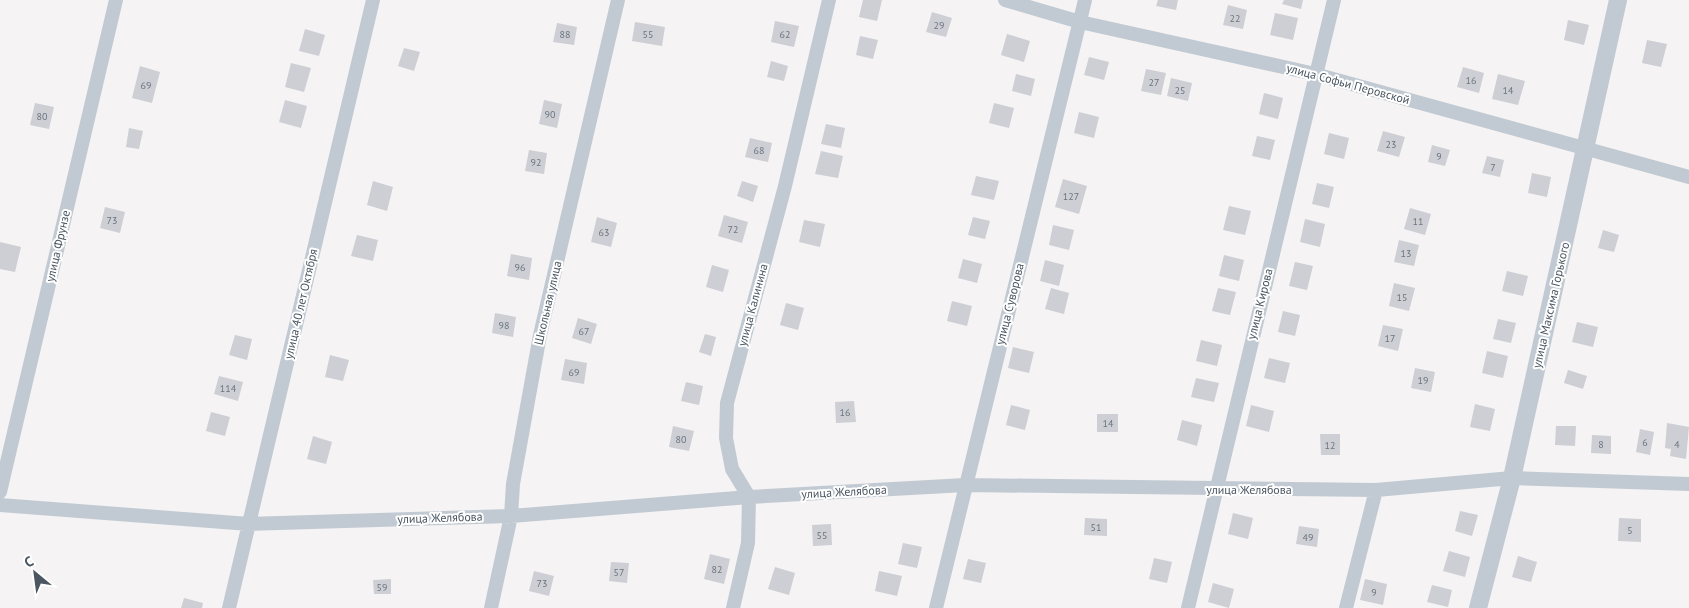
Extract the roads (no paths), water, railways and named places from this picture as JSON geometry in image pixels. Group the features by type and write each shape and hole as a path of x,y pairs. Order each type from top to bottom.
{"street":[{"name":"улица Фрунзе","path":"0,492 116,0"},
{"name":"улица 40 лет Октября","path":"229,608 373,0"},
{"name":"Школьная улица","path":"491,608 511,516 513,484 540,335 618,0"},
{"name":"улица Калинина","path":"732,608 748,543 748,497 732,469 726,438 727,403 785,186 829,0"},
{"name":"улица Софьи Перовской","path":"1005,0 1080,22 1316,74 1689,177"},
{"name":"улица Суворова","path":"936,608 1085,0"},
{"name":"улица Кирова","path":"1188,608 1334,0"},
{"name":"улица Максима Горького","path":"1478,608 1512,478 1618,0"},
{"name":"улица Желябова","path":"0,505 249,524 511,516 748,497 965,485 1215,490 1376,490 1512,478 1689,484"},
{"path":"1346,608 1376,490"}]}
